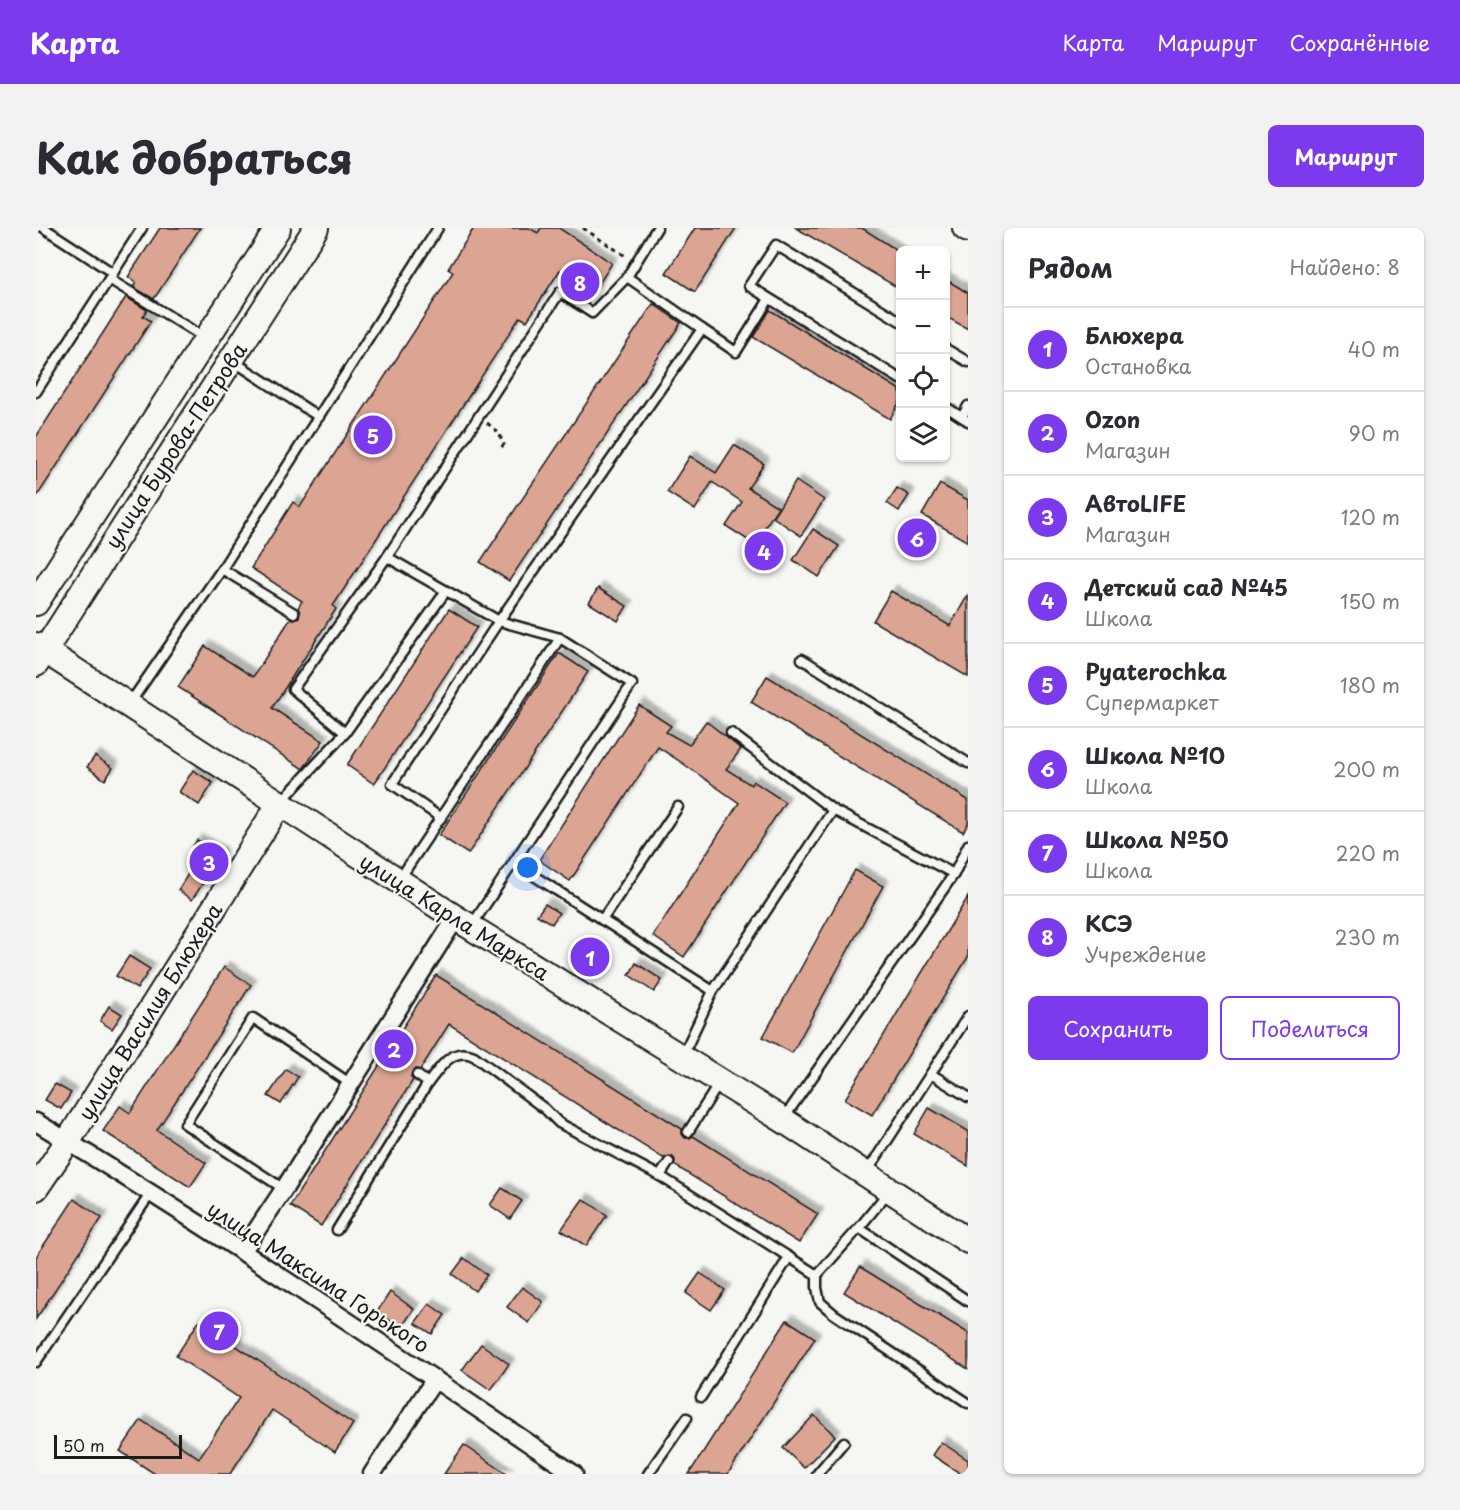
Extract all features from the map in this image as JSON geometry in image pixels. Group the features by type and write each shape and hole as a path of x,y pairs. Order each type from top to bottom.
{"main road":[{"name":"улица Бурова-Петрова","path":"36,603 278,228"},
{"name":"улица Бурова-Петрова","path":"39,653 316,228"},
{"name":"улица Карла Маркса","path":"39,653 129,705 463,922 783,1120 968,1241"},
{"name":"улица Василия Блюхера","path":"36,1188 68,1141 280,803"}],"street":[{"path":"242,1252 351,1084 380,1052 463,922"},
{"name":"улица Максима Горького","path":"36,1122 242,1252 574,1474"},
{"path":"372,1474 435,1379"}],"lane":[{"path":"44,228 111,276 205,338"},
{"path":"36,392 142,228"},
{"path":"129,705 222,569 438,228"},
{"path":"345,733 293,689 387,557 560,292 592,313 627,277 657,228"},
{"path":"896,319 776,245 749,286 896,378"},
{"path":"627,277 736,352 769,299"},
{"path":"441,818 392,784 499,621 702,329"},
{"path":"950,352 968,362"},
{"path":"230,360 319,417"},
{"path":"947,408 965,419 968,406"},
{"path":"387,557 499,621 560,638 632,684 514,863 463,922"},
{"path":"222,569 294,613"},
{"path":"280,803 345,733 446,591"},
{"path":"322,631 330,636"},
{"path":"399,881 560,638"},
{"path":"802,659 968,764"},
{"path":"731,733 833,810 954,874"},
{"path":"602,920 678,807"},
{"path":"682,1057 713,991 833,810"},
{"path":"783,1120 954,874 968,845"},
{"path":"514,863 713,991"},
{"path":"866,1175 968,1016"},
{"path":"284,1190 185,1124 253,1018 351,1084"},
{"path":"337,1230 428,1083 443,1063 460,1053 466,1053 474,1056 545,1109 559,1123 660,1176 817,1275"},
{"path":"931,1074 968,1097"},
{"path":"417,1075 428,1083"},
{"path":"688,1132 720,1081"},
{"path":"660,1176 669,1162"},
{"path":"890,1191 817,1275 820,1302 834,1314 968,1403"},
{"path":"36,1362 151,1193"},
{"path":"859,1228 968,1301"},
{"path":"701,1397 789,1257"},
{"path":"648,1474 687,1418"},
{"path":"817,1474 844,1442"}],"path":[{"path":"583,228 636,263"},
{"path":"479,417 502,436 504,444 501,448"}],"building":[{"path":"160,228 200,228 154,299 133,287 136,282 128,277"},
{"path":"474,228 529,228 538,233 541,228 559,228 612,263 594,292 560,270 527,321 520,317 333,606 336,609 272,708 323,741 303,769 178,687 205,646 253,677 291,618 299,617 298,608 302,601 251,568 293,502 300,507 453,272 448,269"},
{"path":"695,228 736,228 695,292 666,273"},
{"path":"796,228 862,228 896,249 896,287"},
{"path":"950,282 968,293 968,329 950,319"},
{"path":"126,297 147,310 143,316 151,321 36,498 36,437"},
{"path":"653,304 681,323 509,581 480,562"},
{"path":"770,310 896,388 896,408 890,419 753,337"},
{"path":"734,445 764,464 748,488 778,507 754,544 726,526 742,502 712,482 695,510 667,492 690,456 716,473"},
{"path":"796,481 824,500 801,536 773,517"},
{"path":"940,484 968,500 968,542 922,515"},
{"path":"897,488 909,495 899,511 887,503"},
{"path":"813,529 839,546 819,577 793,560"},
{"path":"598,588 627,606 618,621 589,603"},
{"path":"891,591 950,626 968,595 968,677 873,621"},
{"path":"449,609 477,627 374,784 347,765"},
{"path":"559,653 588,672 468,854 439,835"},
{"path":"767,676 968,800 968,824 963,832 751,702"},
{"path":"639,705 671,726 666,732 689,745 706,721 741,749 726,769 751,785 753,781 785,802 684,957 653,936 739,803 678,760 658,747 570,881 539,860"},
{"path":"95,756 113,768 105,780 87,767"},
{"path":"193,770 213,783 199,805 179,792"},
{"path":"197,840 222,854 192,900 178,890 197,860 188,854"},
{"path":"855,870 883,886 792,1053 763,1037"},
{"path":"968,897 968,957 872,1115 845,1099"},
{"path":"545,904 559,913 552,924 537,915"},
{"path":"129,956 150,969 137,989 116,976"},
{"path":"636,963 662,980 654,992 629,975"},
{"path":"224,967 251,985 157,1130 206,1163 190,1187 103,1131 120,1106 130,1113"},
{"path":"436,975 682,1129 685,1138 693,1136 818,1214 799,1243 674,1165 675,1160 672,1156 663,1158 449,1024 420,1070 415,1069 412,1072 413,1080 321,1226 290,1206 382,1061 387,1062 390,1059 391,1054 388,1051"},
{"path":"109,1006 122,1014 112,1029 100,1021"},
{"path":"286,1069 298,1077 281,1104 268,1096"},
{"path":"55,1084 71,1093 61,1109 45,1100"},
{"path":"929,1108 968,1131 968,1166 914,1134"},
{"path":"502,1188 522,1201 510,1219 490,1205"},
{"path":"74,1199 102,1218 36,1319 36,1257"},
{"path":"583,1199 607,1215 586,1246 561,1230"},
{"path":"464,1258 487,1275 475,1291 452,1274"},
{"path":"860,1267 968,1333 968,1369 844,1292"},
{"path":"700,1273 725,1290 711,1310 686,1293"},
{"path":"522,1287 543,1302 529,1323 507,1307"},
{"path":"390,1292 414,1309 401,1328 377,1312"},
{"path":"429,1304 445,1315 432,1334 415,1323"},
{"path":"787,1320 815,1338 728,1474 689,1474"},
{"path":"199,1321 353,1424 335,1452 272,1410 230,1474 155,1474 120,1451 141,1420 199,1458 239,1398 176,1356"},
{"path":"481,1344 509,1364 491,1390 462,1370"},
{"path":"814,1415 835,1436 804,1468 783,1448"},
{"path":"941,1442 968,1460 968,1474 961,1474 932,1455"},
{"path":"464,1445 507,1474 444,1474"}],"place":[{"name":"КСЭ","path":"580,282"},
{"name":"Pyaterochka","path":"373,435"},
{"name":"Школа №10","path":"917,538"},
{"name":"Детский сад №45","path":"764,551"},
{"name":"АвтоLIFE","path":"209,862"},
{"name":"Блюхера","path":"590,957"},
{"name":"Ozon","path":"394,1049"},
{"name":"Школа №50","path":"219,1331"}]}
